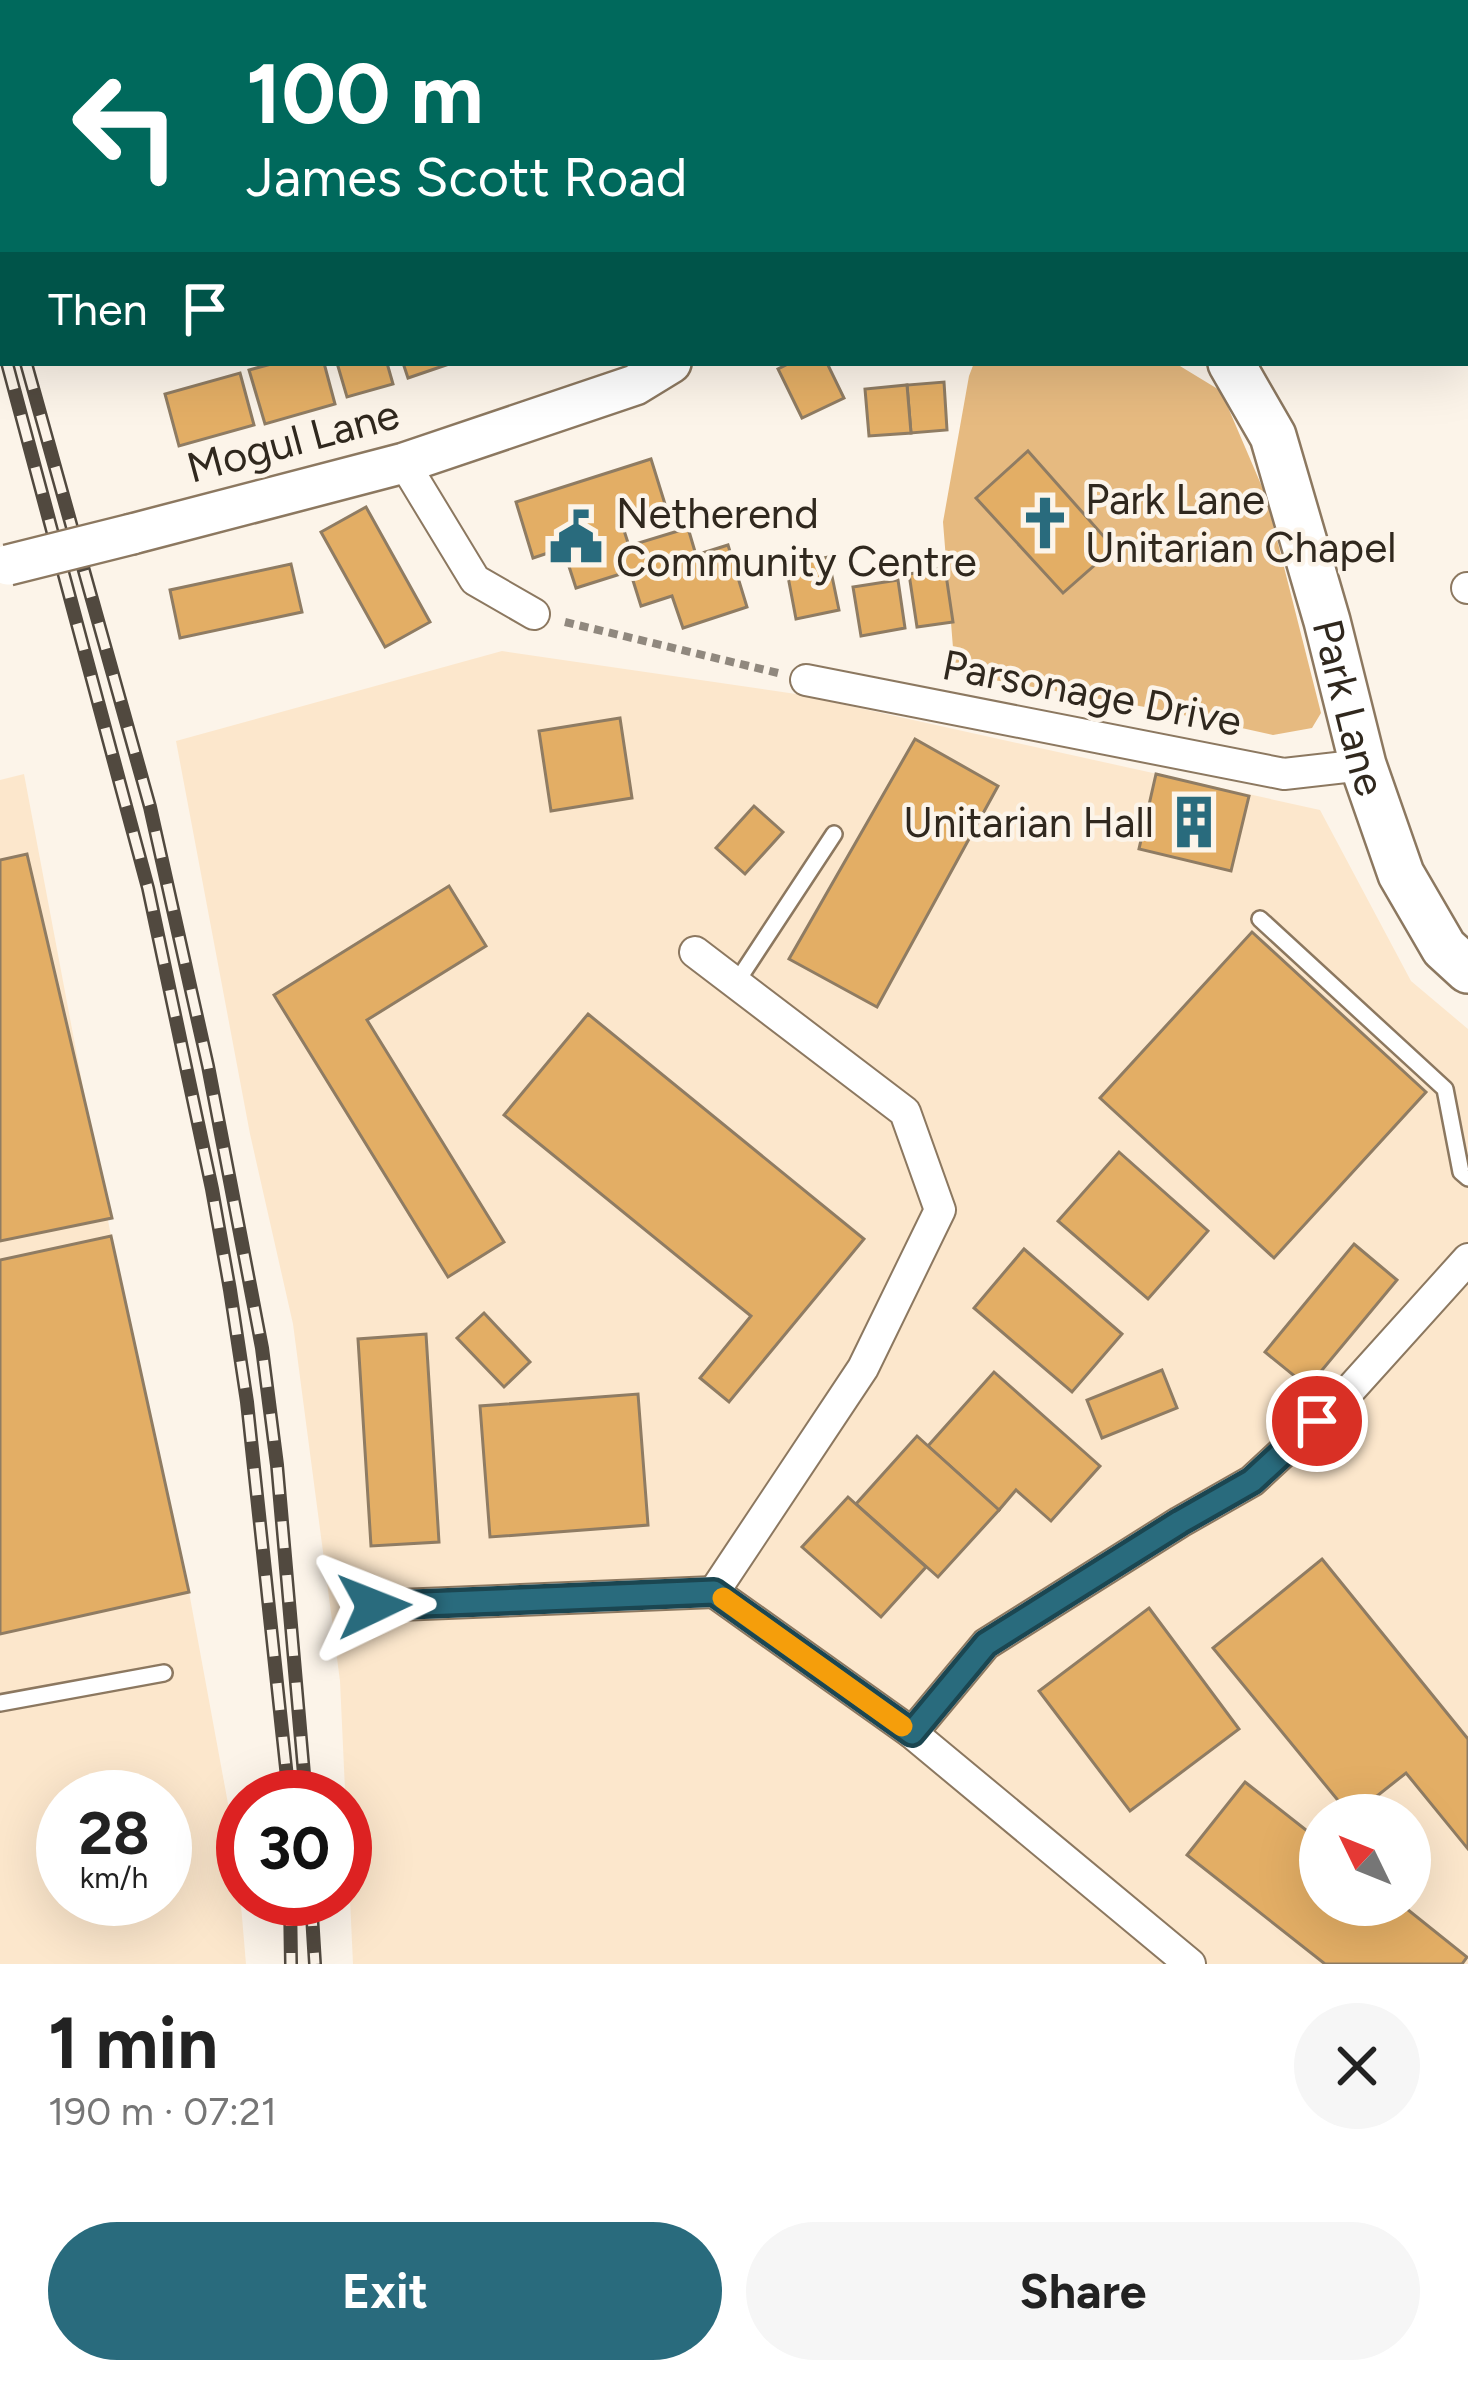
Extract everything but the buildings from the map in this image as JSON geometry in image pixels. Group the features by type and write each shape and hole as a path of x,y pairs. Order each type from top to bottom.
{"main road":[{"name":"Park Lane","path":"1233,366 1274,436 1328,621 1363,766 1401,874 1460,949"}],"street":[{"name":"Mogul Lane","path":"4,566 404,463 635,385 666,366"},
{"path":"404,463 476,580 534,614"},
{"name":"Parsonage Drive","path":"806,680 1284,774 1363,766"},
{"path":"695,952 905,1112 940,1210 863,1368 714,1592"},
{"path":"912,1733 986,1644 1252,1481 1349,1391 1468,1259"},
{"path":"374,1606 714,1592 912,1733 1190,1964"}],"lane":[{"path":"736,983 834,834"},
{"path":"1260,919 1445,1089 1462,1172 1468,1178"},
{"path":"0,1703 164,1673"}],"path":[{"path":"534,614 806,680"}],"shaded area":[{"path":"973,366 1180,366 1221,391 1266,496 1321,713 1312,728 1273,735 955,673 943,522"},
{"path":"502,651 796,694 1320,810 1411,981 1468,1029 1468,1964 353,1964 351,1926 372,1926 372,1770 344,1770 340,1681 293,1324 250,1134 176,741"},
{"path":"24,774 111,1236 189,1592 222,1770 216,1770 216,1926 243,1926 246,1964 0,1964 0,780"}],"railway":[{"path":"8,366 148,888 212,1189 247,1402 286,1770"},
{"path":"27,366 150,807 208,1066 262,1348 304,1770"},
{"path":"290,1926 291,1964"},
{"path":"313,1926 315,1964"}],"slow traffic":[{"path":"723,1598 902,1726"}],"place":[{"name":"Park Lane Unitarian Chapel","path":"1045,523"},
{"name":"Netherend Community Centre","path":"576,537"},
{"name":"Unitarian Hall","path":"1194,822"}],"route":[{"path":"374,1606 714,1592 912,1733 986,1644 1252,1481 1317,1421"}]}
